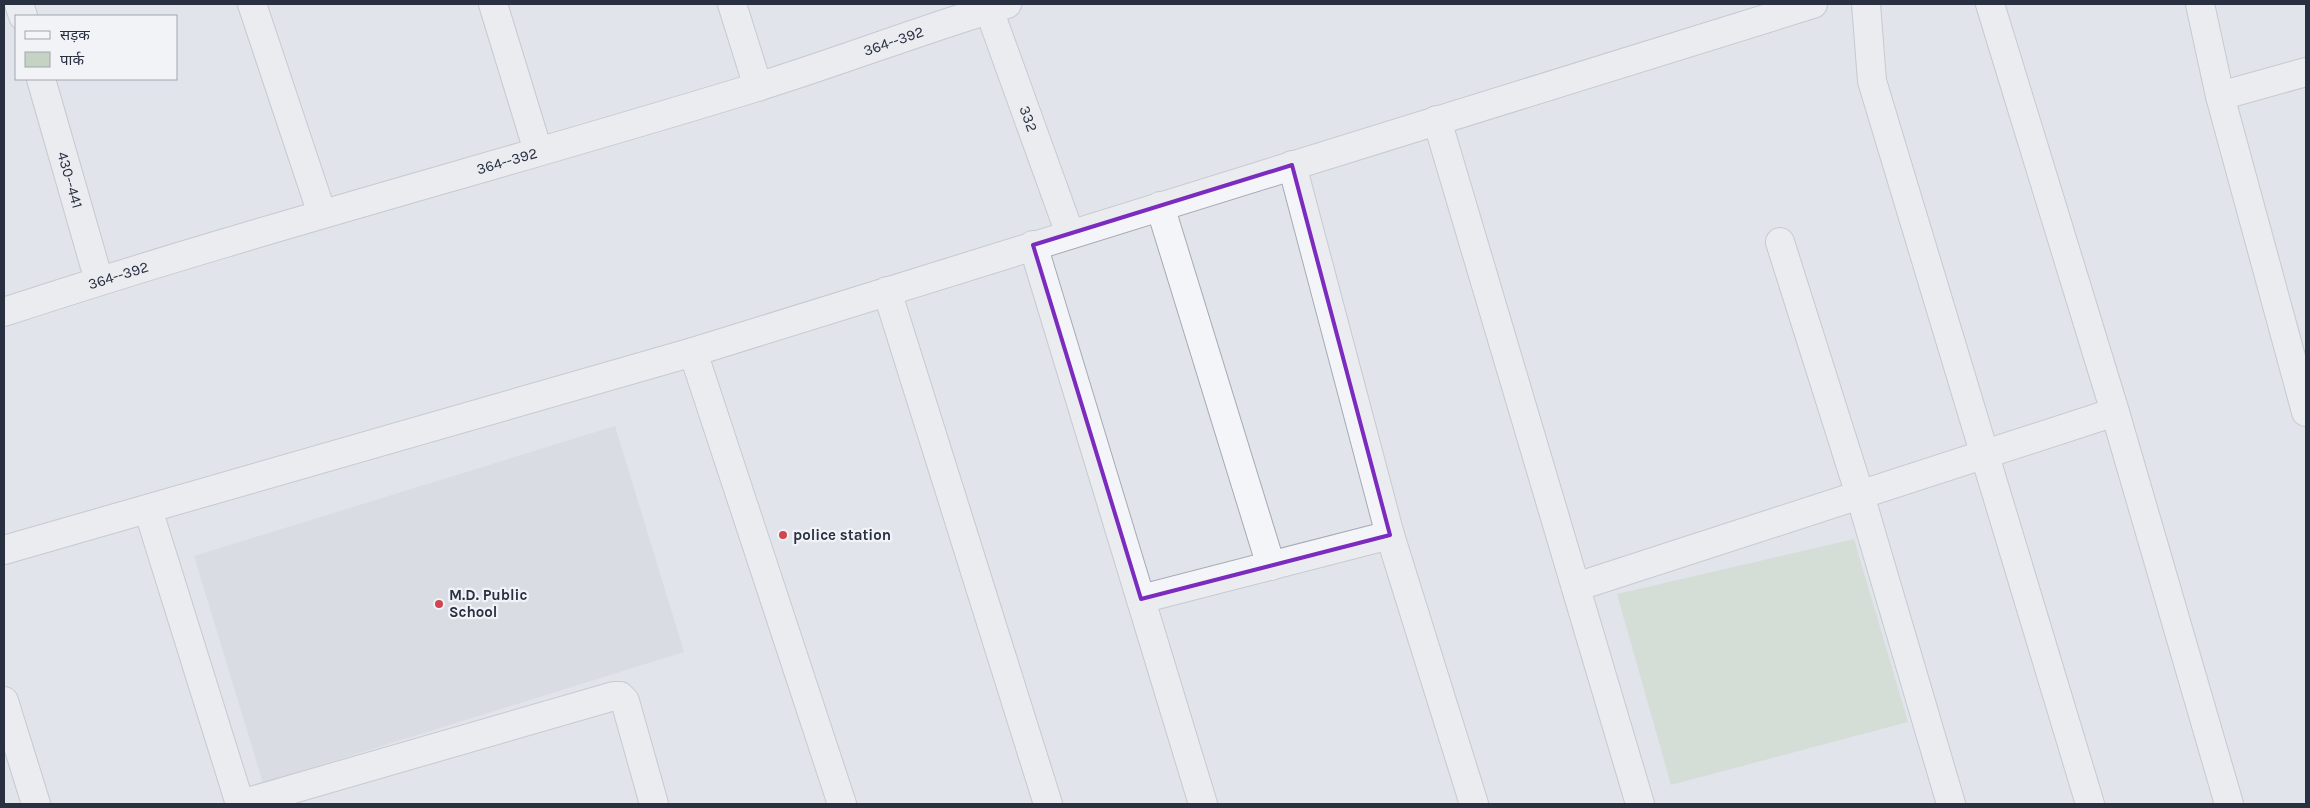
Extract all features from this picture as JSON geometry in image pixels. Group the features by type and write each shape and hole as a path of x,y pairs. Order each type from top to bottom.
{"street":[{"path":"252,4 322,214"},
{"path":"493,4 538,151"},
{"path":"732,4 758,87"},
{"path":"4,550 693,352 1437,120 1774,9 1813,4"},
{"path":"1866,4 1872,81 2090,804"},
{"path":"1990,4 2115,412 2229,804"},
{"path":"2200,4 2220,96 2306,412"},
{"name":"364--392","path":"4,312 99,281 322,214 758,87 994,6"},
{"name":"332","path":"994,6 1070,234"},
{"path":"2220,96 2306,72"},
{"name":"430--441","path":"41,80 99,281"},
{"path":"1437,120 1640,804"},
{"path":"1292,165 1390,535 1474,804"},
{"path":"1160,206 1271,566"},
{"path":"1780,242 1860,495 1951,804"},
{"path":"1034,245 1203,804"},
{"path":"887,291 1048,804"},
{"path":"693,352 842,804"},
{"path":"1576,587 2115,412"},
{"path":"148,509 240,804 614,696 620,696 625,701 654,804"},
{"path":"1141,599 1390,535"},
{"path":"4,701 10,749 36,804"}],"highlighted area":[{"path":"1292,165 1390,535 1141,599 1033,245"}],"shaded area":[{"name":"M.D. Public School","path":"615,426 684,652 263,783 194,556"}],"green space":[{"path":"1854,539 1908,722 1671,785 1617,594"}],"place":[{"name":"police station","path":"783,535"},
{"name":"M.D. Public School","path":"439,604"}]}
